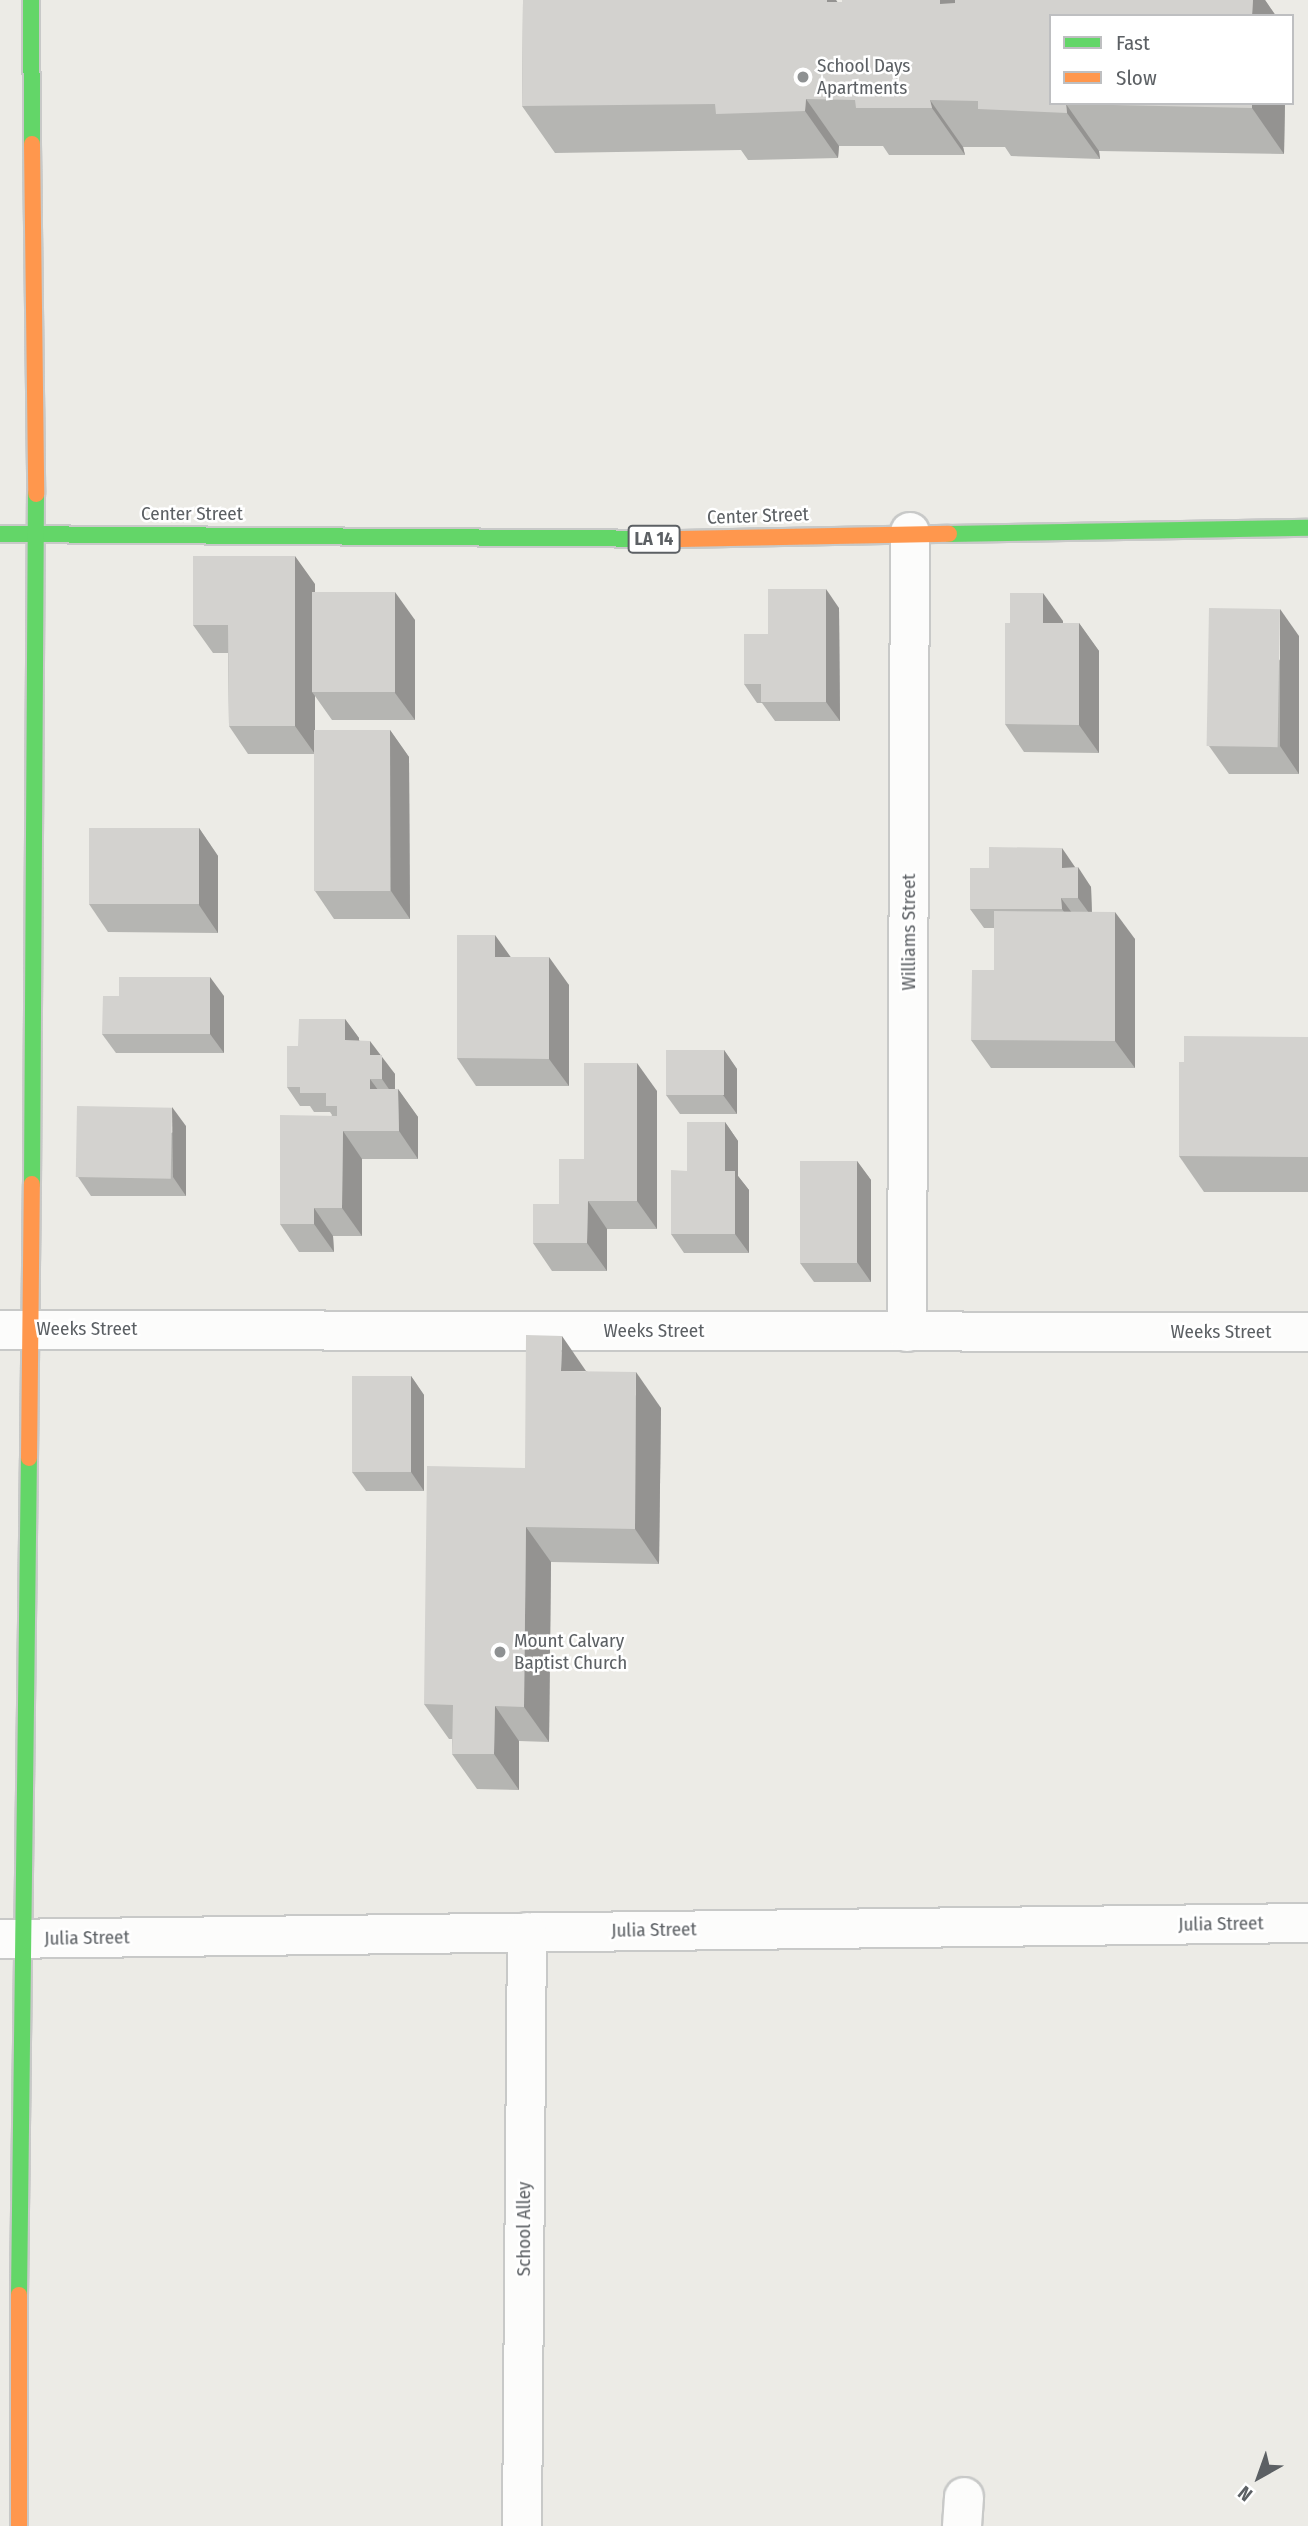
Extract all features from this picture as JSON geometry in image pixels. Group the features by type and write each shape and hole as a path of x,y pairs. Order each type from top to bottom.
{"street":[{"path":"19,2526 10,1939 16,1329 36,534 31,0"},
{"name":"Center Street","path":"0,534 686,539 910,532 1308,528"},
{"name":"Williams Street","path":"907,1332 910,532"},
{"name":"Weeks Street","path":"16,1329 1308,1332"},
{"name":"Julia Street","path":"10,1939 1308,1923"},
{"name":"School Alley","path":"522,2526 527,1932"}],"building":[{"path":"523,0 940,0 940,4 955,3 955,0 1253,0 1252,14 1049,14 1049,105 1066,105 1067,113 978,109 978,101 930,100 932,108 856,108 855,100 806,99 805,111 716,114 715,104 522,106"},
{"path":"1112,105 1252,105 1252,108"},
{"path":"193,556 295,556 295,726 229,726 228,625 193,625"},
{"path":"768,589 826,589 826,702 761,702 761,684 744,684 744,634 768,634"},
{"path":"312,592 395,592 395,692 312,692"},
{"path":"1010,593 1043,593 1043,623 1079,623 1079,725 1005,724 1005,623 1010,623"},
{"path":"1209,608 1280,609 1278,747 1207,746"},
{"path":"314,730 390,730 390,891 314,891"},
{"path":"89,828 199,828 199,904 89,904"},
{"path":"989,847 1062,848 1062,868 1078,867 1078,898 1061,898 1062,909 970,909 970,868 989,868"},
{"path":"994,911 1115,912 1115,1041 971,1040 972,970 994,970"},
{"path":"457,935 495,935 495,957 549,957 549,1059 457,1058"},
{"path":"119,977 210,977 210,1034 102,1034 103,996 119,996"},
{"path":"299,1019 345,1019 345,1040 370,1041 370,1055 382,1055 382,1079 370,1079 370,1089 326,1089 326,1093 300,1093 300,1087 287,1087 287,1046 298,1046"},
{"path":"1184,1036 1308,1037 1308,1157 1179,1156 1179,1062 1184,1062"},
{"path":"666,1050 724,1050 724,1095 666,1095"},
{"path":"584,1063 637,1063 637,1201 588,1201 587,1243 533,1243 533,1204 559,1204 559,1159 584,1159"},
{"path":"326,1089 398,1089 399,1131 343,1131 342,1208 314,1208 314,1224 280,1224 280,1115 337,1116 337,1106 326,1106"},
{"path":"77,1106 172,1108 171,1179 76,1177"},
{"path":"687,1122 725,1122 725,1171 735,1171 735,1234 671,1234 671,1170 687,1171"},
{"path":"800,1161 857,1161 857,1263 800,1263"},
{"name":"Mount Calvary Baptist Church","path":"526,1335 562,1336 561,1371 636,1372 635,1529 526,1527 524,1707 495,1706 494,1754 452,1754 453,1705 424,1704 427,1466 525,1468"},
{"path":"352,1376 411,1376 411,1472 352,1472"}],"traffic: fast":[{"path":"31,0 32,144"},
{"path":"32,1184 36,494"},
{"path":"949,534 1308,528"},
{"path":"0,534 680,539"},
{"path":"19,2295 29,1458"}],"traffic: slow":[{"path":"32,144 36,494"},
{"path":"680,539 949,534"},
{"path":"29,1458 32,1184"},
{"path":"19,2295 19,2526"}],"place":[{"name":"School Days Apartments","path":"803,77"},
{"name":"Mount Calvary Baptist Church","path":"500,1652"}]}
